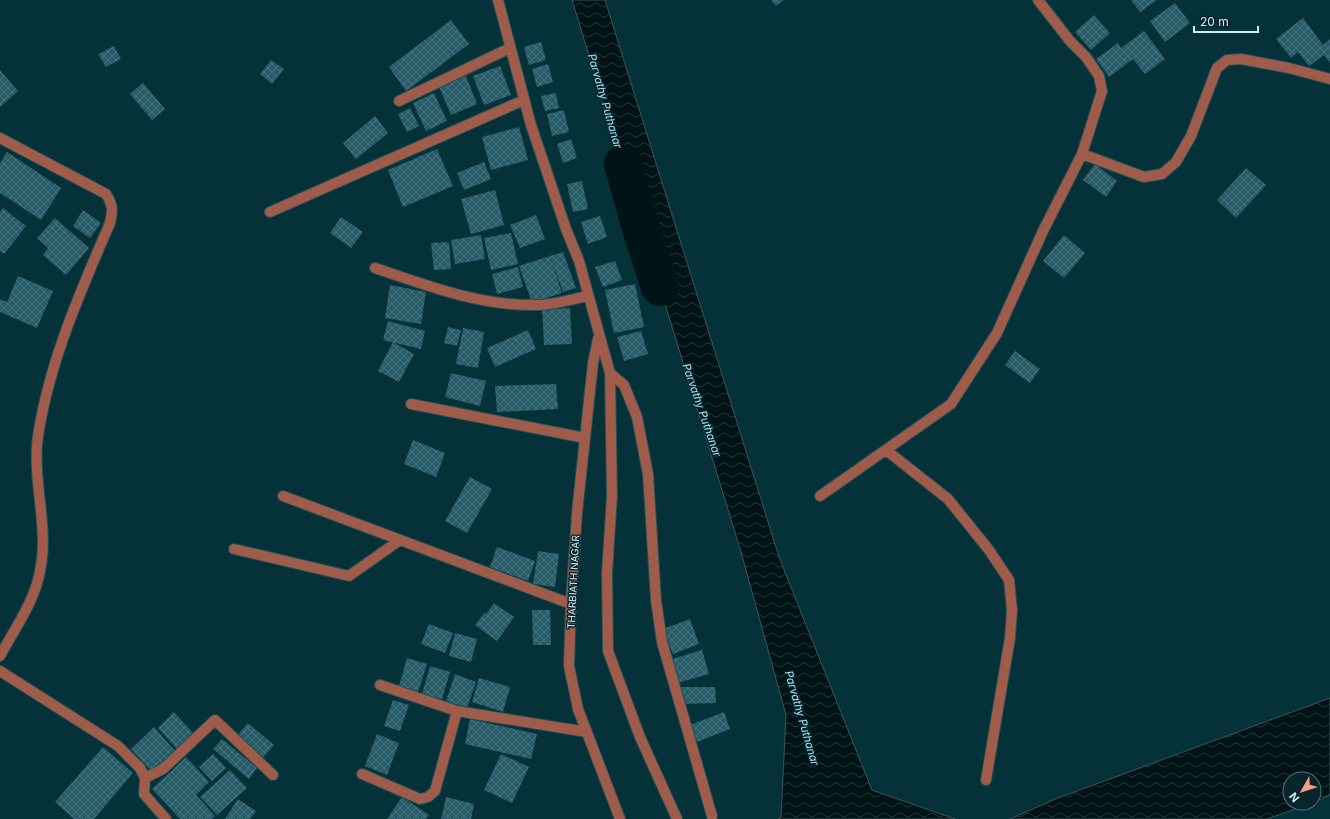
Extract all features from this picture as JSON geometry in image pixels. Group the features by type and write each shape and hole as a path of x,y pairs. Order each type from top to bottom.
{"street":[{"path":"498,0 524,100 566,229 579,261 598,337 610,373 612,496 607,573 608,650 640,737 677,819"},
{"path":"820,496 951,404 997,333 1043,231 1082,154 1102,92 1099,76 1086,57 1070,41 1038,0"},
{"path":"399,101 510,48"},
{"path":"1082,154 1144,177 1162,174 1176,162 1190,136 1217,68 1227,60 1241,59 1289,68 1330,78"},
{"path":"270,212 524,100"},
{"path":"0,138 106,194 112,203 112,213 110,224 68,321 39,429 35,458 43,546 40,572 33,595 0,656"},
{"path":"375,268 451,293 492,302 538,305 588,296"},
{"name":"THARBIATH NAGAR","path":"598,337 577,513 571,604 569,666 578,709 620,819"},
{"path":"610,373 624,385 637,417 648,474 656,600 662,642 712,816"},
{"path":"411,404 585,438"},
{"path":"886,450 948,499 990,550 1009,580 1012,610 1010,638 986,780"},
{"path":"282,496 571,604"},
{"path":"234,549 349,576 400,540"},
{"path":"0,671 118,746 140,768 145,778 144,794 166,819"},
{"path":"380,685 457,710 587,732"},
{"path":"362,774 420,798 428,797 435,791 457,710"},
{"path":"145,778 163,769 215,720 273,775"}],"water":[{"path":"572,0 605,0 779,557 872,790 955,819 778,819 781,817 786,715 741,552"},
{"path":"1330,698 1330,795 1322,798 1322,771 1282,771 1282,811 1290,811 1267,819 1010,819 1058,798"}],"building":[{"path":"771,0 784,0 776,6"},
{"path":"1131,0 1157,0 1140,12"},
{"path":"1175,3 1190,23 1165,42 1150,21"},
{"path":"1094,15 1110,33 1091,50 1075,32"},
{"path":"1303,18 1323,45 1330,39 1330,63 1324,55 1309,66 1298,52 1291,58 1276,39"},
{"path":"451,20 469,44 406,91 389,67"},
{"path":"1144,31 1165,59 1145,74 1133,59 1109,77 1096,59 1118,43 1121,48"},
{"path":"541,42 546,60 529,65 524,47"},
{"path":"114,46 121,59 106,67 98,54"},
{"path":"271,60 284,69 272,84 260,74"},
{"path":"548,64 553,82 537,87 532,69"},
{"path":"500,66 511,95 484,105 473,76"},
{"path":"0,70 18,91 0,107"},
{"path":"466,76 477,104 451,115 439,87"},
{"path":"143,83 165,109 152,120 130,94"},
{"path":"434,93 447,121 426,131 413,103"},
{"path":"556,93 559,108 545,111 541,96"},
{"path":"410,108 419,126 407,132 398,114"},
{"path":"564,110 569,132 552,136 547,114"},
{"path":"375,116 388,133 356,159 343,143"},
{"path":"519,127 528,160 491,170 482,137"},
{"path":"571,139 577,158 563,163 557,144"},
{"path":"437,149 453,186 403,207 388,170"},
{"path":"7,152 61,188 41,220 0,193 0,163"},
{"path":"484,162 491,179 464,190 457,173"},
{"path":"1095,164 1117,181 1106,197 1083,180"},
{"path":"1246,168 1266,185 1236,218 1217,200"},
{"path":"582,181 588,209 573,212 567,184"},
{"path":"495,190 504,225 471,234 461,199"},
{"path":"3,208 26,226 4,254 0,251 0,212"},
{"path":"83,210 101,223 90,238 73,226"},
{"path":"536,215 545,239 520,248 510,225"},
{"path":"600,216 607,237 588,244 581,222"},
{"path":"341,217 363,232 351,248 330,233"},
{"path":"55,218 89,248 66,275 43,255 48,248 37,238"},
{"path":"511,233 518,264 491,270 484,238"},
{"path":"481,235 485,259 455,264 451,240"},
{"path":"1064,235 1085,253 1064,278 1043,261"},
{"path":"449,242 451,269 434,270 431,243"},
{"path":"563,252 576,288 563,292 550,256"},
{"path":"550,256 562,293 532,303 519,266"},
{"path":"615,261 622,280 603,287 595,267"},
{"path":"518,267 523,287 497,294 492,274"},
{"path":"18,276 53,291 37,328 0,312 0,299 7,302"},
{"path":"635,284 644,327 614,333 605,290"},
{"path":"390,285 426,292 421,324 385,318"},
{"path":"570,308 572,344 544,345 542,309"},
{"path":"388,321 425,331 421,349 383,340"},
{"path":"448,327 461,330 457,346 444,343"},
{"path":"463,328 484,332 478,368 456,364"},
{"path":"528,330 536,349 495,367 487,348"},
{"path":"641,331 648,354 624,361 617,337"},
{"path":"393,342 414,354 399,382 378,371"},
{"path":"1015,351 1040,369 1030,383 1005,365"},
{"path":"451,373 486,381 480,406 445,397"},
{"path":"556,384 558,409 497,412 495,386"},
{"path":"413,440 445,453 436,477 404,464"},
{"path":"470,477 492,489 467,533 445,521"},
{"path":"497,547 535,561 528,581 490,567"},
{"path":"538,551 559,554 555,587 533,584"},
{"path":"494,603 514,617 497,641 475,625"},
{"path":"532,610 550,610 551,645 533,645"},
{"path":"690,619 699,644 673,654 663,629"},
{"path":"429,624 453,633 445,653 421,644"},
{"path":"455,633 477,639 471,662 449,656"},
{"path":"702,650 709,674 677,683 669,660"},
{"path":"407,658 427,664 418,692 399,686"},
{"path":"430,666 450,672 442,699 422,694"},
{"path":"455,674 476,682 467,708 446,701"},
{"path":"479,678 510,687 503,712 472,702"},
{"path":"681,687 715,687 716,703 682,704"},
{"path":"393,700 409,705 400,731 384,726"},
{"path":"174,712 195,735 178,750 158,728"},
{"path":"724,712 730,729 697,742 690,725"},
{"path":"470,719 537,734 531,759 465,744"},
{"path":"248,723 274,745 261,760 235,738"},
{"path":"154,727 175,751 152,772 131,749"},
{"path":"377,734 399,743 387,775 365,766"},
{"path":"222,739 257,768 249,779 213,749"},
{"path":"103,747 133,773 94,819 74,819 55,802"},
{"path":"213,754 226,768 212,781 199,767"},
{"path":"501,754 529,767 512,803 484,790"},
{"path":"186,757 209,782 196,795 215,816 212,819 180,819 152,789"},
{"path":"230,770 247,788 217,815 200,797"},
{"path":"402,797 429,815 426,819 387,819"},
{"path":"446,797 474,804 471,819 441,819"},
{"path":"238,799 256,811 250,819 225,819"}],"waterway":[{"name":"Parvathy Puthanar","path":"623,164 640,225 660,287"}]}
